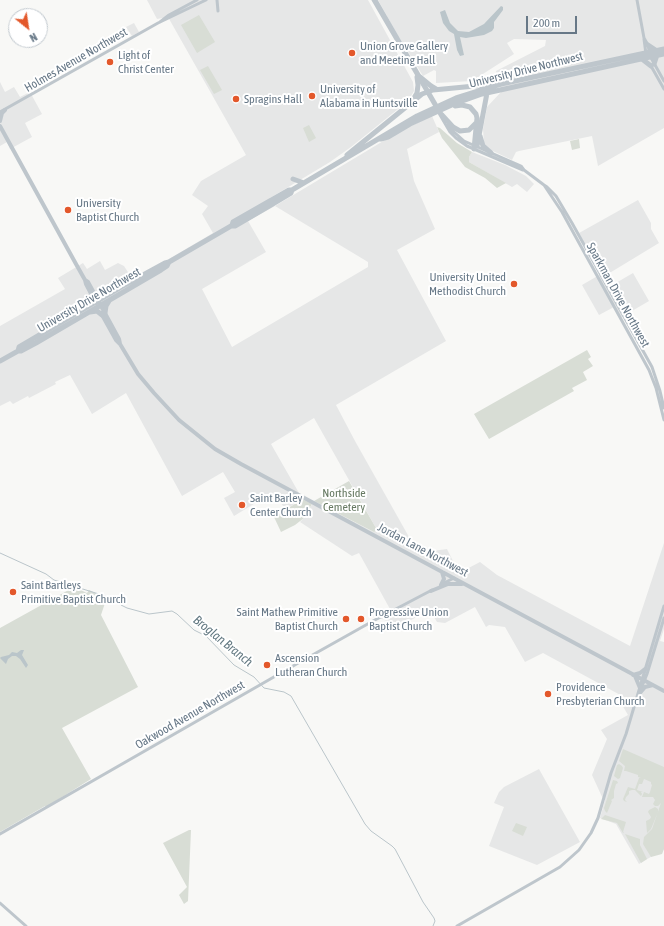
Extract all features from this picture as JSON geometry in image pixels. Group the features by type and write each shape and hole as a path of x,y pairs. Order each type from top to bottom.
{"highway":[{"path":"648,45 657,53 653,65"},
{"name":"University Drive Northwest","path":"446,105 456,98 501,84 657,53 664,49"},
{"name":"University Drive Northwest","path":"657,53 664,54"},
{"path":"647,55 653,65"},
{"name":"University Drive Northwest","path":"232,225 234,226 256,213 265,204 378,140 446,105 487,93 647,55"},
{"path":"418,77 437,89"},
{"path":"413,101 417,93 418,77"},
{"path":"322,172 369,138 419,96 437,89 501,84"},
{"path":"475,147 487,93"},
{"path":"446,105 462,105 470,107 476,114 475,147"},
{"name":"University Drive Northwest","path":"378,140 386,133 414,117 429,113"},
{"path":"442,115 460,131 469,130 476,122"},
{"path":"396,132 397,129 411,121 414,117"},
{"path":"479,134 483,146 491,154"},
{"path":"293,178 304,183"},
{"name":"University Drive Northwest","path":"0,361 18,351 21,351 89,309 167,266 169,262 232,225 233,222 291,193 292,190"},
{"path":"93,294 110,297 106,304 104,314 89,309 93,294"}],"main road":[{"name":"Holmes Avenue Northwest","path":"160,22 169,15 197,0"},
{"name":"Holmes Avenue Northwest","path":"5,110 160,22 206,0"},
{"path":"217,0 218,11"},
{"name":"Sparkman Drive Northwest","path":"373,0 418,77 454,132 464,141 475,147 521,166 524,170 552,191 564,208 650,363 657,380 664,408"},
{"name":"Sparkman Drive Northwest","path":"376,0 418,77"},
{"path":"637,0 647,55 664,81"},
{"path":"644,38 648,45 647,55"},
{"path":"653,65 664,89"},
{"name":"Sparkman Drive Northwest","path":"428,92 450,132 456,138 519,169 524,170"},
{"path":"0,111 5,110"},
{"path":"0,121 2,113 5,110"},
{"name":"Jordan Lane Northwest","path":"0,126 138,374 179,420 207,443 241,464 664,691"},
{"name":"Sparkman Drive Northwest","path":"544,186 562,212 649,370 656,388 664,420"},
{"path":"441,585 444,580 442,572"},
{"name":"Oakwood Avenue Northwest","path":"0,834 373,621 454,578"},
{"path":"431,590 448,584 469,586"},
{"path":"457,926 560,867 579,850 596,823 611,773 639,694 664,606"},
{"path":"633,711 664,618"},
{"path":"633,674 640,673 645,669"},
{"path":"633,674 638,680 640,688"},
{"path":"639,694 645,687 654,685"},
{"path":"0,902 26,926"}],"shaded area":[{"path":"147,0 368,0 413,82 414,91 408,101 351,147 330,162 270,198 275,206 400,131 432,116 439,132 407,149 414,181 435,229 397,250 446,341 336,405 418,553 447,549 459,573 480,562 497,575 630,646 664,543 664,629 660,641 664,642 664,849 639,864 616,824 600,818 605,800 603,799 592,775 607,739 601,730 628,715 621,703 624,697 543,653 525,662 505,627 489,625 486,627 475,607 445,623 437,622 430,610 398,627 377,617 390,609 359,553 352,556 300,522 314,501 374,532 376,531 376,528 314,418 271,444 303,500 300,498 298,502 286,509 276,498 265,504 262,499 234,516 224,498 235,492 223,472 182,496 126,393 92,414 70,375 55,382 56,384 29,398 28,396 13,404 10,401 0,406 0,326 65,289 58,278 83,263 87,269 100,261 105,270 118,263 124,266 133,280 213,233 202,214 208,206 192,195 201,181 246,155 168,17 157,19","holes":["275,206 368,262 368,267 232,347 202,289 266,252 248,221"]},
{"path":"378,0 664,0 664,128 598,166 592,136 519,151 516,152 512,160 488,149 484,143 483,129 487,107 501,92 496,71 545,46 546,40 514,39 507,43 514,54 472,81 436,83 436,71 434,70 423,76"},
{"path":"501,6 503,7 503,10 494,22 494,28 492,31 484,35 466,38 460,37 464,55 460,56 457,50 454,34 449,31 443,23 440,12 445,10 450,23 458,31 469,32 484,24"},
{"path":"134,23 139,32 132,36 126,27"},
{"path":"0,82 5,92 14,87 20,97 30,92 42,114 25,123 32,137 10,149 7,142 0,146"},
{"path":"472,152 505,165 526,176 534,184 527,192 517,184 512,187 469,162 469,157"},
{"path":"638,200 651,223 651,229 659,243 603,277 609,287 633,273 649,301 620,318 614,307 599,315 582,285 601,274 579,233"},
{"path":"24,650 22,655 28,665 26,668 16,656 12,656 8,659 6,664 0,658 9,655 12,652 17,653"},
{"path":"539,769 580,842 537,865 489,846 504,807 494,803 499,792 504,787"}],"green space":[{"path":"199,15 215,42 197,53 181,25"},
{"path":"208,66 222,90 214,94 200,70"},
{"path":"309,125 316,138 309,142 303,128"},
{"path":"437,127 457,143 472,152 469,157 469,162 506,183 497,188 485,178 465,167 442,138"},
{"path":"579,139 580,148 572,150 570,141"},
{"path":"587,350 591,357 588,359 593,366 583,372 587,380 572,388 574,391 489,439 474,414"},
{"name":"Northside Cemetery","path":"349,481 376,528 376,531 374,532 314,501"},
{"path":"300,498 312,504 304,518 295,525 281,532 274,517 298,502"},
{"path":"74,587 87,593 89,590 108,599 101,615 138,687 62,728 91,779 46,807 45,806 0,832 0,628"},
{"path":"623,749 664,767 664,849 662,854 651,857 643,844 644,837 652,829 661,803 658,806 655,806 653,804 655,800 653,797 642,797 644,792 649,794 652,785 651,782 644,779 642,784 639,784 637,790 643,792 641,792 641,796 635,790 632,790 629,791 629,794 626,797 625,800 627,802 623,799 628,787 635,789 639,778 641,778 638,777 638,775 624,771 625,766 619,761"},
{"path":"619,764 623,768 620,778 618,779 614,776 617,765"},
{"path":"613,780 617,781 618,783 616,784 614,798 611,800 612,801 607,813 604,808"},
{"path":"655,807 658,809 658,812 651,829 647,833 646,821 651,817 648,812"},
{"path":"605,815 626,822 624,833 623,833 617,823 601,819"},
{"path":"516,823 527,827 523,836 512,831"},
{"path":"191,830 188,901 184,904 179,895 187,887 163,843"},
{"path":"625,834 640,839 640,845 647,859 641,863"}],"waterway":[{"name":"Broglan Branch","path":"0,553 46,574 54,580 118,600 121,605 127,608 149,614 172,611 194,630 206,636 234,665 254,677 264,688 284,692 291,696 365,824 371,831 395,849 423,902 434,918 435,921 433,926"}],"place":[{"name":"Union Grove Gallery and Meeting Hall","path":"352,53"},
{"name":"Light of Christ Center","path":"110,62"},
{"name":"University of Alabama in Huntsville","path":"312,96"},
{"name":"Spragins Hall","path":"236,99"},
{"name":"University Baptist Church","path":"68,210"},
{"name":"University United Methodist Church","path":"514,284"},
{"name":"Saint Barley Center Church","path":"242,505"},
{"name":"Saint Bartleys Primitive Baptist Church","path":"13,592"},
{"name":"Saint Mathew Primitive Baptist Church","path":"346,619"},
{"name":"Progressive Union Baptist Church","path":"361,619"},
{"name":"Ascension Lutheran Church","path":"267,665"},
{"name":"Providence Presbyterian Church","path":"548,694"}]}
